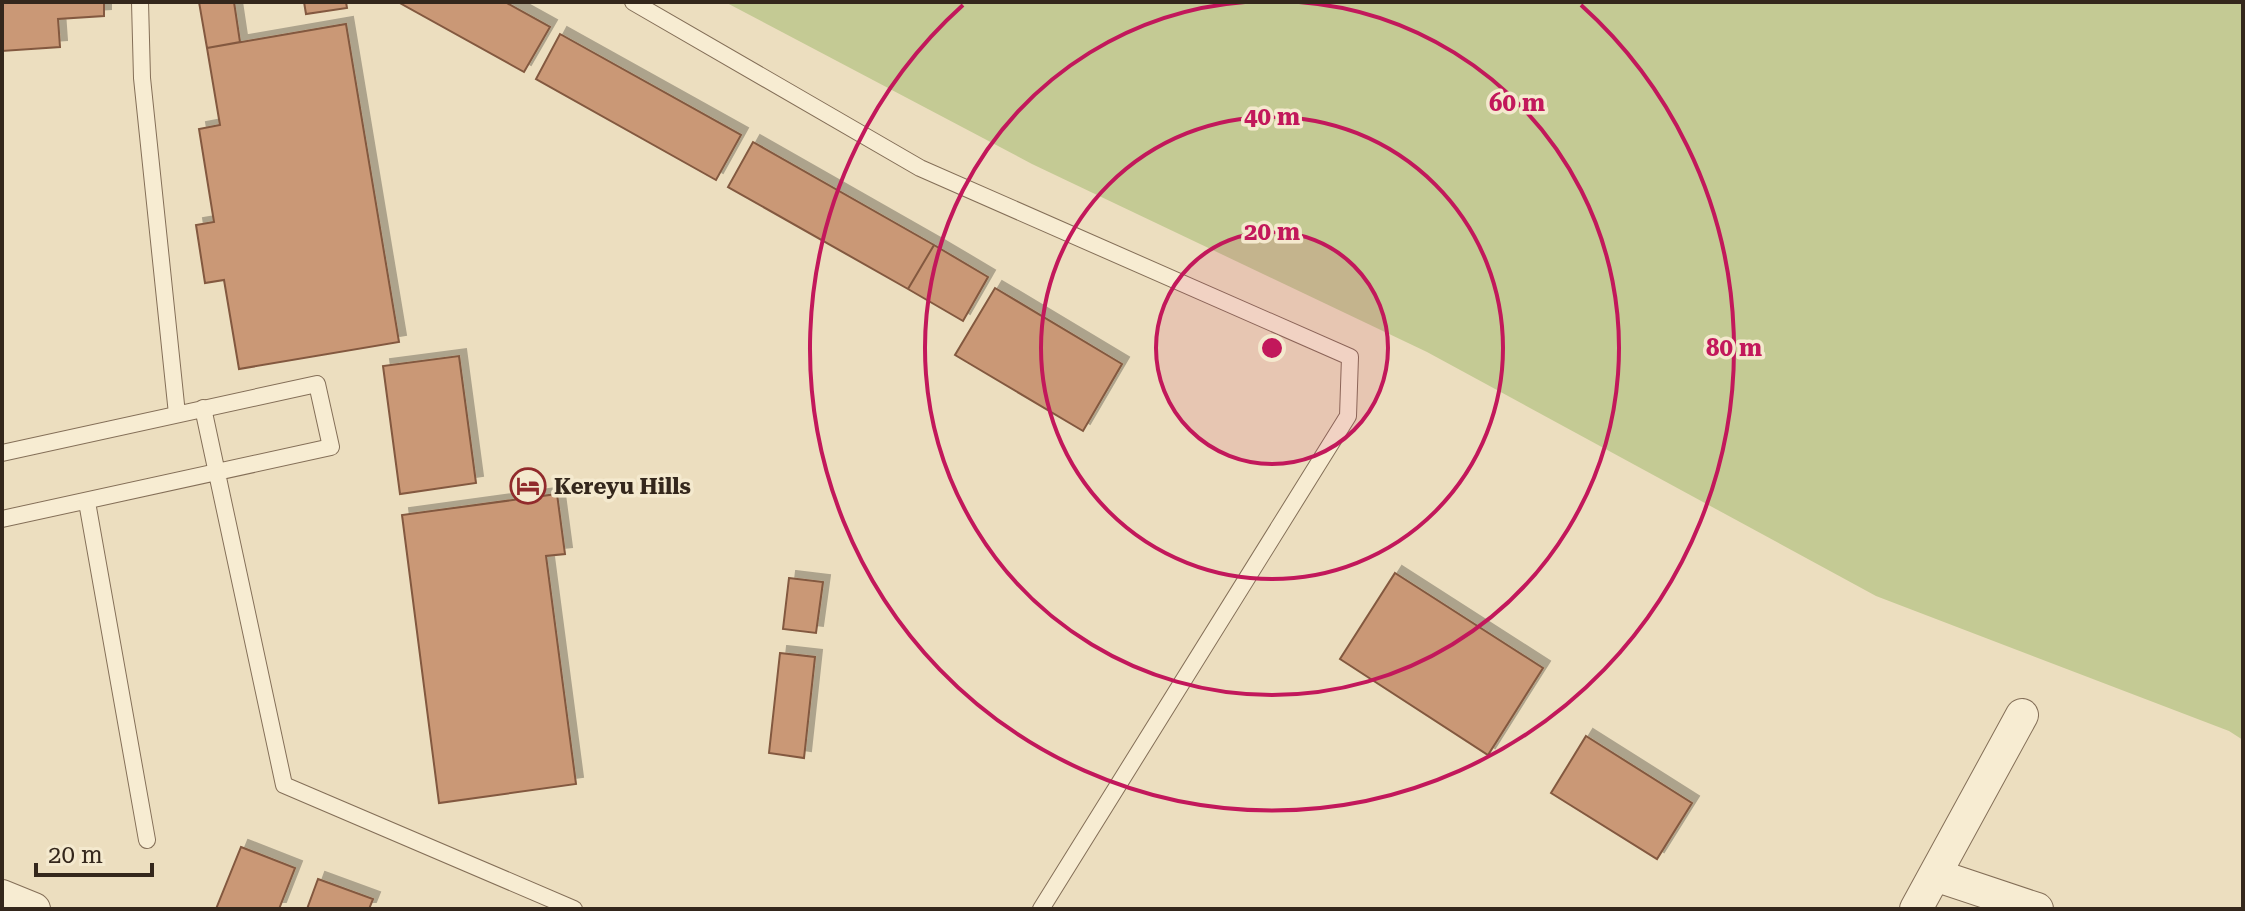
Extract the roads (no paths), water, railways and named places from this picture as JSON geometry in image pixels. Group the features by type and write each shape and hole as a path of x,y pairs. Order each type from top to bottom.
{"street":[{"path":"1916,909 2022,715"},
{"path":"1935,875 2037,909"},
{"path":"2,896 34,909"}],"lane":[{"path":"140,2 142,78 177,414"},
{"path":"633,2 920,168 1350,357 1348,416 1041,909"},
{"path":"2,453 317,384 331,447 2,519"},
{"path":"203,408 284,785 574,909"},
{"path":"87,502 147,840"}],"place":[{"name":"Kereyu Hills","path":"528,486"}]}
